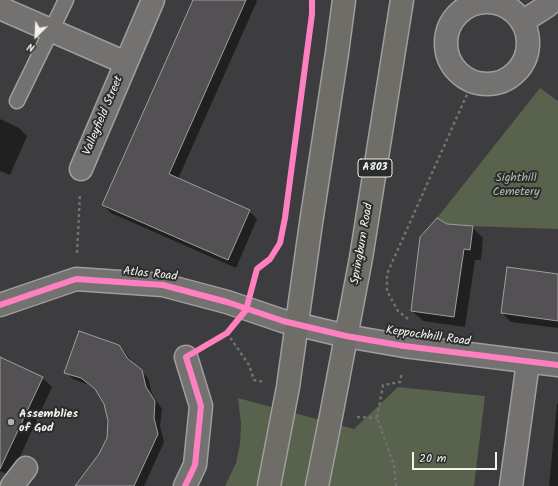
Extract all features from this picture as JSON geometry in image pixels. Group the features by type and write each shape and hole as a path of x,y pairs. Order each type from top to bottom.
{"main road":[{"path":"269,486 279,436 297,325 344,0"},
{"name":"Springburn Road","path":"317,486 361,258 402,0"}],"street":[{"name":"Valleyfield Street","path":"81,169 152,0"},
{"path":"522,22 554,0"},
{"path":"486,2 500,4 512,11 522,22 528,45 525,56 520,67 501,81 487,84 473,81 461,74 451,63 446,50 446,36 451,22 460,11 472,4 486,2"},
{"name":"Valleyfield Street","path":"0,8 126,62"},
{"name":"Atlas Road","path":"0,305 76,279 163,285 208,296 297,325"},
{"name":"Keppochhill Road","path":"297,325 346,336 404,346 558,366"},
{"path":"185,486 195,465 201,406 186,357"},
{"path":"511,486 528,362"},
{"path":"12,486 26,468"}],"lane":[{"path":"17,101 66,0"}],"path":[{"path":"394,259 473,81"},
{"path":"76,279 81,169"}],"green space":[{"name":"Sighthill Cemetery","path":"540,88 558,101 558,229 467,226 447,224 437,218"},
{"path":"398,387 485,396 474,486 225,486 236,463 240,444 241,424 238,398 354,429"}],"building":[{"path":"193,0 246,0 169,174 250,210 228,260 102,205"},
{"path":"437,218 447,224 473,226 470,250 464,249 454,317 411,311 420,237"},
{"path":"507,267 558,274 558,321 501,313"},
{"path":"79,331 119,345 128,359 142,370 146,387 155,401 154,418 158,434 134,486 75,486 99,454 107,438 108,421 104,404 95,389 81,378 64,373"},
{"name":"Assemblies of God","path":"0,357 43,377 0,469"}],"cycle path":[{"path":"185,486 195,465 201,406 186,357 227,333 246,310 257,269 270,259 280,243 285,218 312,14 312,0"},
{"path":"0,305 76,279 163,285 227,302 283,321 346,336 404,346 558,365"}],"place":[{"name":"Assemblies of God","path":"11,422"}]}
